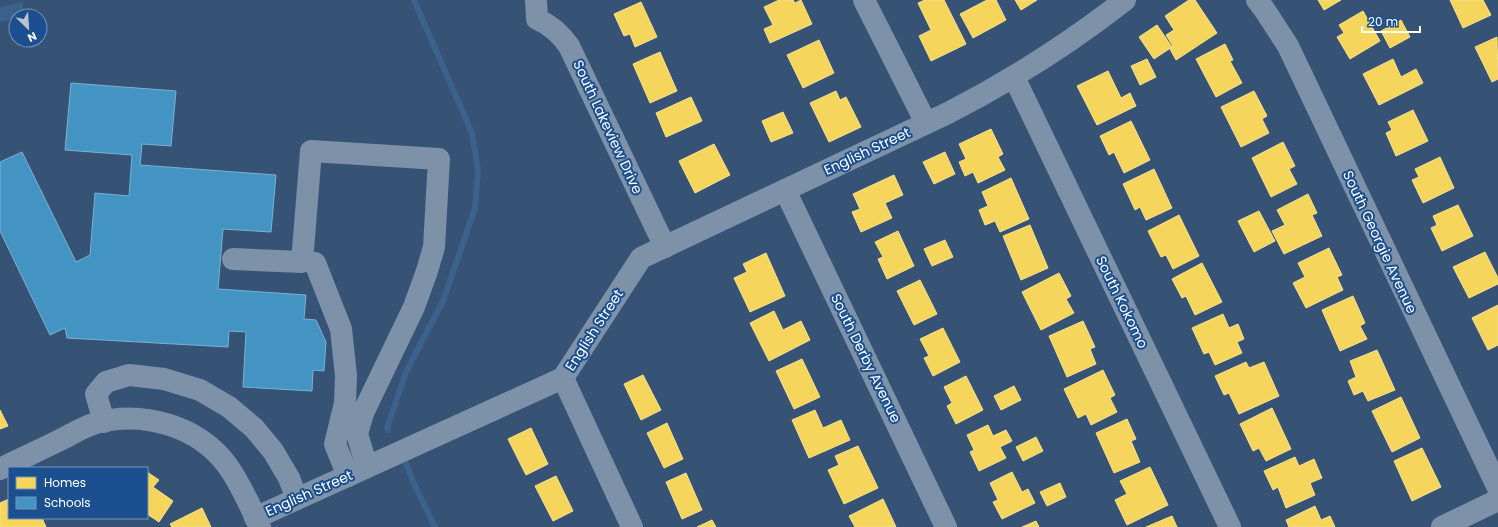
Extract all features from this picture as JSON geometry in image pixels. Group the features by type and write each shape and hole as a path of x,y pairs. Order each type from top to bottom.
{"street":[{"path":"864,0 926,123"},
{"name":"English Street","path":"0,469 78,429 123,418 146,419 162,422 191,434 216,453 227,465 238,481 258,522 297,499 562,378 641,258 986,94 1063,45 1125,0"},
{"name":"South Georgie Avenue","path":"1257,0 1288,46 1498,488"},
{"name":"South Lakeview Drive","path":"536,10 547,24 563,37 569,46 664,247"},
{"name":"South Kokomo","path":"1014,77 1230,527"},
{"path":"233,259 302,262 311,152 439,159 434,247 414,307 363,413 357,434 358,471"},
{"name":"South Derby Avenue","path":"785,190 946,527"},
{"path":"315,263 341,329 346,376 345,403 335,444 358,471"},
{"path":"104,422 96,394 106,382 129,375 164,379 200,390 229,408 254,428 273,451 289,478 297,499"},
{"path":"562,378 632,527"},
{"path":"1442,527 1498,500"}],"water":[{"path":"22,2 23,8 8,8 8,20 0,22 0,7"}],"building: Homes":[{"path":"779,0 793,0 795,3 801,0 812,24 770,43 764,29 773,25 764,7"},
{"path":"925,0 944,0 966,44 931,61 919,36 931,30 918,3"},
{"path":"987,0 996,0 1006,20 973,38 960,14"},
{"path":"1015,0 1037,0 1021,10"},
{"path":"1189,0 1195,0 1217,33 1176,60 1170,49 1173,46 1166,35 1174,30 1165,16"},
{"path":"1318,0 1341,0 1324,10"},
{"path":"1450,0 1483,0 1491,15 1463,28"},
{"path":"641,2 657,37 635,47 630,34 624,36 614,14"},
{"path":"1363,11 1380,41 1350,59 1337,37 1344,33 1339,25"},
{"path":"1401,20 1410,37 1390,48 1381,31"},
{"path":"1157,25 1172,47 1154,59 1139,37"},
{"path":"1497,37 1498,79 1492,82 1475,47"},
{"path":"819,40 834,73 803,88 787,55"},
{"path":"1225,44 1233,60 1230,61 1242,83 1216,97 1196,59"},
{"path":"660,52 677,91 650,103 633,64"},
{"path":"1147,59 1156,77 1140,85 1131,66"},
{"path":"1393,59 1401,77 1416,69 1423,83 1379,105 1363,74"},
{"path":"1108,71 1121,98 1130,93 1136,106 1097,125 1077,86"},
{"path":"836,91 840,100 846,97 861,127 829,142 810,103"},
{"path":"1254,91 1267,116 1262,119 1269,133 1241,147 1221,107"},
{"path":"691,97 702,121 666,137 656,113"},
{"path":"1413,110 1428,141 1396,156 1386,133 1392,130 1388,122"},
{"path":"783,112 793,133 771,142 762,121"},
{"path":"1131,121 1150,160 1124,173 1114,152 1109,155 1100,136"},
{"path":"991,129 1003,154 998,157 1005,170 978,183 973,172 965,176 959,162 966,159 959,144"},
{"path":"1283,142 1295,166 1289,169 1297,184 1271,197 1252,158"},
{"path":"714,144 730,175 695,193 679,161"},
{"path":"945,152 955,174 934,184 923,162"},
{"path":"1440,157 1454,188 1423,203 1412,180 1419,177 1415,169"},
{"path":"1154,169 1172,208 1146,220 1140,207 1135,210 1123,184"},
{"path":"894,175 903,195 885,203 892,218 861,232 852,212 860,209 853,194"},
{"path":"1011,178 1029,219 1000,232 995,221 985,225 979,210 988,206 982,192"},
{"path":"1308,194 1317,213 1312,215 1322,236 1284,254 1272,231 1285,225 1277,210"},
{"path":"1458,205 1473,236 1442,251 1431,228 1437,225 1433,216"},
{"path":"1259,211 1275,241 1254,252 1238,221"},
{"path":"1179,215 1199,256 1173,269 1166,255 1161,257 1148,231"},
{"path":"1030,225 1048,268 1021,280 1003,236"},
{"path":"898,231 914,266 887,279 878,259 883,257 875,242"},
{"path":"945,240 953,257 932,266 924,249"},
{"path":"1329,248 1342,275 1337,277 1343,290 1306,308 1293,283 1305,277 1298,263"},
{"path":"1485,252 1498,278 1498,284 1469,298 1453,267"},
{"path":"766,253 785,296 750,312 734,278 747,272 743,264"},
{"path":"1202,263 1222,302 1195,315 1186,296 1182,298 1172,279"},
{"path":"1059,273 1071,296 1066,299 1074,313 1041,330 1022,292"},
{"path":"920,280 937,314 914,325 897,291"},
{"path":"1353,296 1365,323 1360,326 1367,339 1340,351 1322,310"},
{"path":"1498,305 1498,345 1488,350 1472,318"},
{"path":"774,311 783,330 801,321 810,340 769,361 750,323"},
{"path":"1223,314 1229,328 1238,324 1244,339 1237,342 1242,353 1215,365 1209,352 1204,354 1192,328"},
{"path":"1083,321 1095,347 1090,349 1096,364 1067,377 1049,336"},
{"path":"943,328 960,362 933,376 924,358 929,356 920,339"},
{"path":"1377,350 1395,390 1368,401 1363,391 1354,395 1348,381 1356,377 1350,361"},
{"path":"802,359 820,397 794,409 776,371"},
{"path":"1246,362 1249,368 1264,362 1279,396 1239,414 1229,393 1224,395 1215,376"},
{"path":"1103,370 1115,395 1110,398 1117,412 1091,425 1086,414 1078,418 1064,389"},
{"path":"643,375 661,410 641,420 624,384"},
{"path":"966,376 983,410 956,424 947,406 952,403 944,387"},
{"path":"1014,386 1021,400 1001,410 994,396"},
{"path":"1401,397 1420,438 1392,452 1372,411"},
{"path":"1272,408 1291,449 1266,461 1259,448 1253,451 1240,424"},
{"path":"0,410 8,426 0,429"},
{"path":"815,410 823,428 841,420 850,440 809,458 792,420"},
{"path":"1127,419 1136,439 1131,441 1140,462 1114,473 1096,433"},
{"path":"667,423 683,459 664,468 647,433"},
{"path":"988,425 993,436 1006,430 1012,441 1000,447 1006,458 979,471 970,452 974,450 967,435"},
{"path":"531,428 548,464 526,475 508,439"},
{"path":"1036,437 1043,451 1023,461 1016,447"},
{"path":"858,446 878,488 844,504 828,470 839,465 835,456"},
{"path":"1422,448 1441,487 1412,501 1394,461"},
{"path":"1295,457 1299,466 1314,459 1322,478 1310,483 1315,495 1286,508 1278,487 1273,490 1264,471"},
{"path":"1150,467 1168,505 1127,525 1115,500 1127,494 1120,481"},
{"path":"1012,472 1022,492 1028,489 1035,503 1002,519 993,502 998,500 990,483"},
{"path":"148,473 159,480 153,487 173,501 159,522 148,515"},
{"path":"686,473 702,510 682,519 666,482"},
{"path":"556,476 573,511 553,521 535,486"},
{"path":"1060,483 1066,497 1047,506 1040,492"},
{"path":"8,499 8,519 42,519 46,527 0,527 0,503"},
{"path":"883,499 896,527 855,527 849,516"},
{"path":"1315,506 1321,520 1330,516 1335,527 1289,527 1286,520"},
{"path":"202,508 211,527 172,527 170,524"},
{"path":"1172,516 1177,527 1146,527"},
{"path":"712,520 716,527 697,527"},
{"path":"1036,521 1039,527 1022,527"}],"building: Schools":[{"path":"71,83 176,91 171,146 142,144 140,165 276,175 271,232 223,229 218,289 306,295 304,319 316,320 326,342 324,371 313,370 312,391 243,387 246,332 229,331 228,347 67,338 65,328 50,335 0,231 0,162 22,152 76,262 90,255 95,193 129,196 132,155 65,150"}],"waterway":[{"path":"388,430 387,428 406,372 443,301 475,208 478,171 472,133 414,0"},
{"path":"403,456 415,486 435,527"}]}
